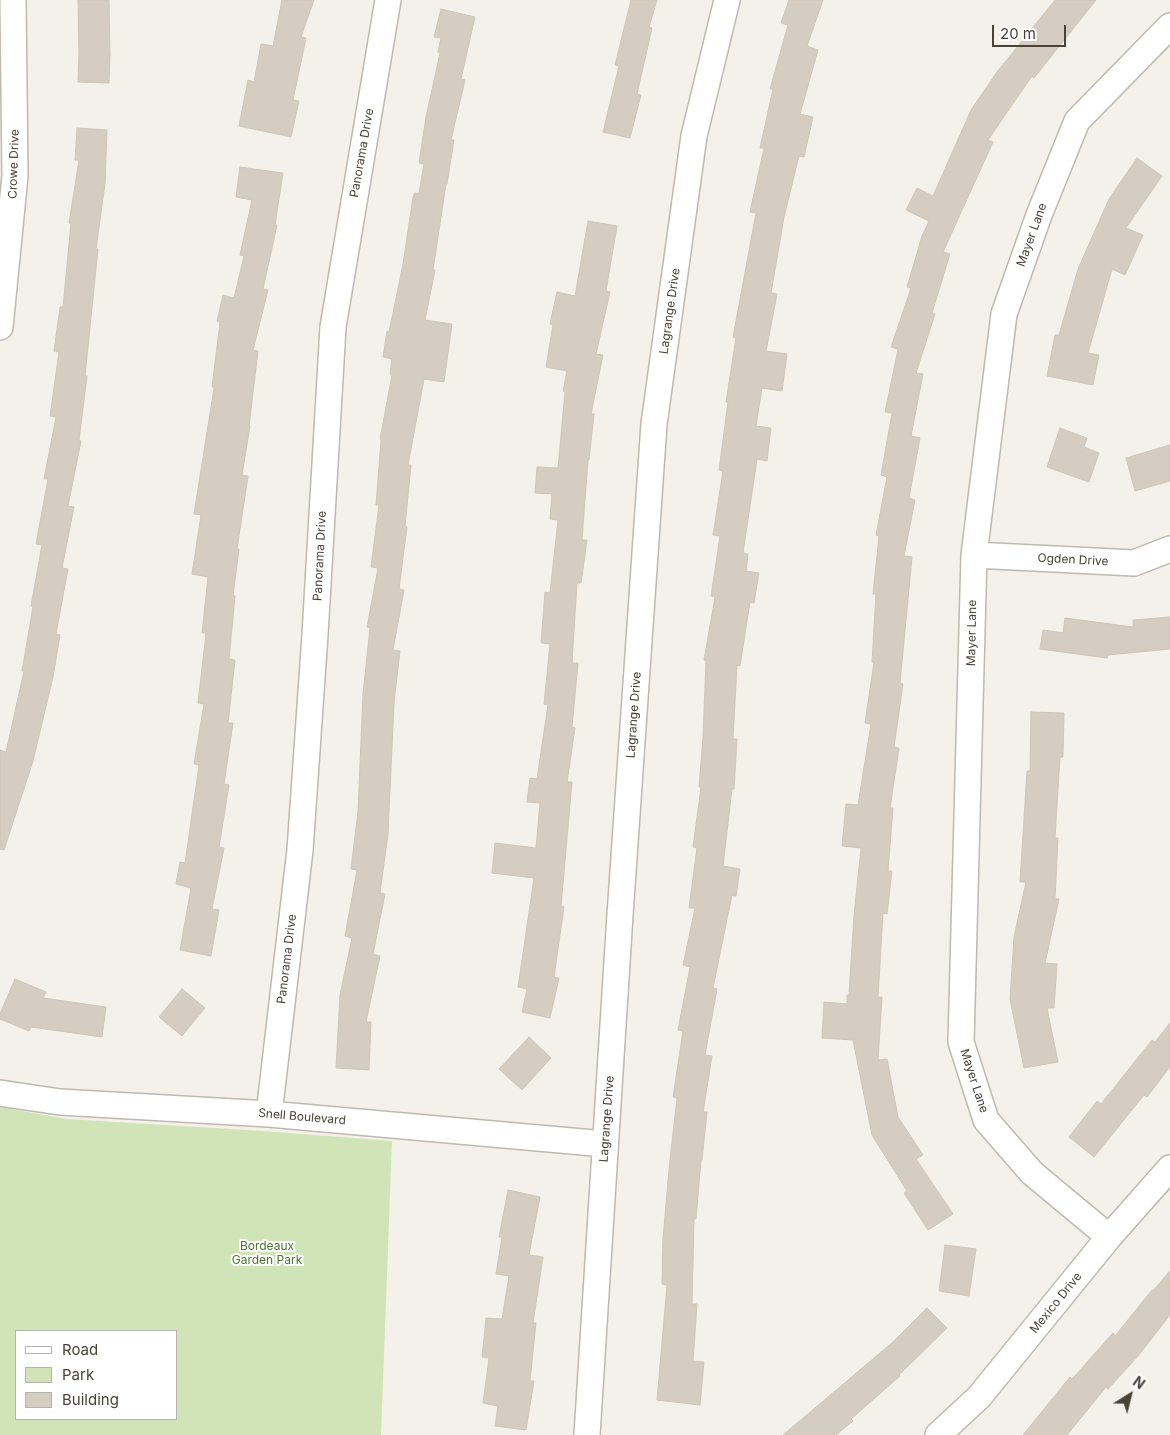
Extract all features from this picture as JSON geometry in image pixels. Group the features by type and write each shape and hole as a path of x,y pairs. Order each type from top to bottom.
{"street":[{"name":"Crowe Drive","path":"0,328 15,176 13,0"},
{"name":"Panorama Drive","path":"269,1114 300,850 333,327 388,0"},
{"name":"Lagrange Drive","path":"587,1435 654,424 694,136 727,0"},
{"name":"Mayer Lane","path":"1109,1237 1032,1174 986,1120 961,1042 974,555 1004,314 1039,215 1077,120 1170,26"},
{"name":"Ogden Drive","path":"974,555 1134,562 1170,549"},
{"name":"Snell Boulevard","path":"0,1093 60,1102 269,1114 605,1144"},
{"name":"Mexico Drive","path":"938,1435 979,1397 1109,1237 1170,1168"}],"green space":[{"name":"Bordeaux Garden Park","path":"0,1107 67,1119 392,1141 381,1435 0,1435"}],"building":[{"path":"78,0 109,0 109,83 78,82"},
{"path":"282,0 314,0 301,37 306,38 293,100 299,101 291,137 239,126 248,80 254,82 261,44 273,46"},
{"path":"631,0 657,0 649,27 652,28 637,94 641,95 630,138 603,132 619,66 615,65"},
{"path":"789,0 823,0 807,46 818,50 800,114 813,117 804,157 799,156 784,217 771,293 777,294 766,351 787,354 782,391 762,388 756,426 771,428 767,461 757,459 743,553 748,554 746,571 759,573 754,603 750,602 740,666 737,665 733,739 737,739 734,789 732,789 723,866 740,869 736,896 732,895 713,988 717,989 705,1055 712,1056 703,1112 707,1112 696,1219 694,1219 692,1304 697,1304 693,1361 704,1362 700,1405 657,1400 667,1285 662,1284 663,1239 677,1098 673,1097 683,1031 678,1030 690,967 683,965 695,908 689,908 697,848 693,847 701,787 699,787 706,661 704,660 715,597 711,596 720,536 713,535 723,471 719,470 728,402 726,402 736,338 733,337 756,213 750,212 764,148 760,148 773,89 770,89 788,25 781,23"},
{"path":"1055,0 1096,0 1034,78 1032,76 988,140 993,142 943,252 950,254 932,313 935,314 916,373 923,374 911,436 920,438 909,498 915,500 904,556 912,557 900,683 903,684 894,747 899,748 890,808 893,808 888,871 892,871 887,914 883,913 878,997 882,997 878,1060 887,1059 898,1117 923,1155 916,1159 953,1214 928,1230 904,1193 907,1191 872,1135 853,1040 822,1038 824,1002 847,1004 847,995 849,995 854,915 861,848 842,846 846,804 858,805 871,724 865,723 874,662 872,662 876,594 873,594 879,536 876,535 887,477 881,475 892,413 885,412 898,349 891,347 911,288 907,287 922,236 929,221 906,210 917,188 933,196 971,110 997,72"},
{"path":"441,9 475,17 461,79 465,80 451,140 454,140 433,270 435,270 425,320 452,324 444,382 424,379 408,465 411,465 405,526 407,527 399,589 404,590 393,650 400,651 394,703 388,834 380,893 385,894 373,954 380,956 366,1022 371,1022 369,1070 336,1068 340,995 352,938 345,936 357,870 351,869 358,811 363,694 370,628 367,627 378,568 371,567 379,505 376,505 380,439 392,375 390,374 392,359 383,357 387,331 389,332 403,264 413,197 415,193 419,193 424,164 419,163 426,117 440,53 438,52 441,38 434,37"},
{"path":"77,128 107,130 105,184 96,249 98,249 85,376 87,376 79,440 81,441 68,506 74,507 62,568 68,569 56,634 60,635 53,677 33,761 4,850 0,849 0,750 6,752 24,671 22,671 33,607 31,606 42,545 36,544 48,479 44,479 56,417 50,416 59,352 54,351 60,307 63,307 71,223 69,223 79,160 75,160"},
{"path":"1137,158 1162,176 1126,228 1143,235 1125,275 1112,269 1088,353 1099,355 1093,385 1047,376 1055,335 1059,335 1078,269 1109,199"},
{"path":"240,167 283,173 275,225 277,225 263,289 268,290 253,350 258,351 250,426 242,475 248,476 237,549 239,549 233,596 235,596 229,659 235,660 228,723 233,723 224,784 229,785 219,847 224,848 212,909 219,910 211,956 180,950 191,888 176,884 180,862 185,863 199,765 194,764 204,704 198,703 206,633 202,633 208,577 192,574 201,515 194,514 214,388 212,387 220,322 217,321 223,295 234,298 244,256 240,255 252,200 236,197"},
{"path":"588,221 617,226 606,291 610,292 596,354 603,355 591,414 594,414 588,460 582,540 587,540 581,583 577,583 572,663 578,663 572,727 575,728 567,782 572,782 561,906 564,907 554,977 559,978 550,1018 522,1012 527,989 518,987 534,878 492,873 495,843 536,848 540,803 527,802 530,778 537,779 548,705 544,704 550,644 541,643 545,592 550,593 558,520 550,519 552,494 535,493 537,467 558,468 565,392 563,391 567,371 546,367 553,325 550,324 557,292 575,296"},
{"path":"1060,428 1087,438 1084,447 1099,453 1089,482 1047,467"},
{"path":"1170,445 1170,481 1135,491 1126,458"},
{"path":"1170,617 1170,649 1108,655 1107,658 1040,649 1043,630 1063,633 1065,618 1133,627 1133,620"},
{"path":"1031,712 1064,713 1063,757 1060,757 1055,838 1058,838 1055,899 1059,899 1045,963 1057,964 1054,1008 1047,1008 1058,1062 1024,1068 1010,999 1014,937 1026,882 1020,882 1027,771 1030,771"},
{"path":"15,979 46,992 43,998 106,1007 102,1037 31,1027 29,1031 0,1019 0,1014"},
{"path":"182,989 205,1008 182,1036 159,1017"},
{"path":"1170,1023 1170,1067 1147,1097 1144,1095 1094,1157 1069,1137 1097,1101 1101,1104 1152,1040 1155,1042"},
{"path":"529,1037 551,1058 522,1090 499,1069"},
{"path":"508,1190 540,1197 529,1255 543,1257 533,1323 536,1323 530,1381 534,1381 526,1430 495,1426 498,1406 483,1403 489,1358 482,1357 486,1318 502,1319 509,1276 496,1274 502,1237 499,1237"},
{"path":"945,1245 976,1249 969,1296 939,1291"},
{"path":"1170,1271 1170,1315 1138,1356 1108,1389 1106,1387 1067,1435 1023,1435 1070,1377 1072,1379 1113,1333 1115,1336"},
{"path":"927,1308 947,1328 900,1376 851,1419 853,1421 836,1435 783,1435 893,1342"}]}
